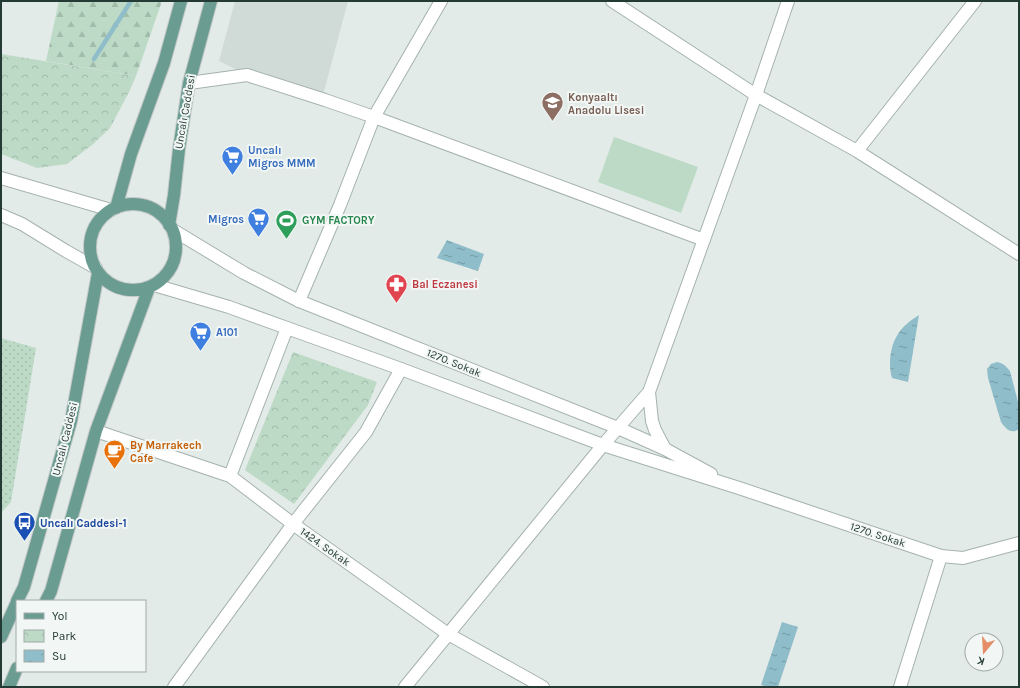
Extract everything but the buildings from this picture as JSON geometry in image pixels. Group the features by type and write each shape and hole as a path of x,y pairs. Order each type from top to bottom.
{"main road":[{"path":"113,209 164,63 181,1"},
{"name":"Uncalı Caddesi","path":"171,227 179,149 189,83 211,1"},
{"path":"124,205 138,205 152,208 164,217 171,227 176,242 176,256 171,269 162,280 152,286 135,291 121,289 108,283 97,270 92,260 90,246 93,232 100,219 113,209 124,205"},
{"name":"Uncalı Caddesi","path":"18,600 24,587 71,421 97,270"},
{"path":"46,600 51,591 96,431 152,286"},
{"name":"Uncalı Caddesi","path":"1,637 16,604"},
{"path":"9,687 16,670"}],"street":[{"path":"299,300 340,205 374,117 441,1"},
{"path":"612,1 756,95 856,151 1019,254"},
{"path":"405,687 603,445 649,392 756,95 788,1"},
{"path":"856,151 975,1"},
{"path":"189,83 247,75 374,117 704,240"},
{"path":"1,178 113,209"},
{"path":"1,215 22,224 97,270"},
{"name":"1270. Sokak","path":"171,227 244,273 299,300 618,428 665,449 739,488"},
{"name":"1270. Sokak","path":"152,286 229,307 401,369 603,445 739,488 941,556 963,558 1019,543"},
{"path":"230,476 287,328"},
{"path":"174,687 294,524 366,432 401,369"},
{"path":"649,392 652,421 665,449"},
{"name":"1424. Sokak","path":"96,431 230,476 294,524 448,634 543,687"},
{"path":"900,687 941,556"}],"shaded area":[{"path":"235,1 348,1 322,99 247,75 219,61"}],"green space":[{"path":"59,1 162,1 136,76 46,61"},
{"path":"1,54 136,76 110,128 92,145 67,164 37,168 1,154"},
{"path":"614,137 698,167 681,213 598,182"},
{"path":"1,338 36,348 11,502 1,513"},
{"path":"293,352 377,382 368,405 294,504 245,470"}],"water":[{"path":"447,240 484,254 478,271 437,258"},
{"path":"919,315 908,382 892,378 890,356 895,339 900,331 910,321"},
{"path":"997,362 1004,365 1010,371 1019,406 1019,429 1016,431 1008,430 1001,422 988,378 987,369 991,364"},
{"path":"782,622 798,627 778,687 768,687 761,685"}],"waterway":[{"path":"94,59 131,1"}],"place":[{"name":"Konyaaltı Anadolu Lisesi","path":"552,122"},
{"name":"Uncalı Migros MMM","path":"233,176"},
{"name":"Migros","path":"259,238"},
{"name":"GYM FACTORY","path":"287,240"},
{"name":"Bal Eczanesi","path":"397,304"},
{"name":"A101","path":"201,352"},
{"name":"By Marrakech Cafe","path":"114,470"},
{"name":"Uncalı Caddesi-1","path":"24,542"}]}
